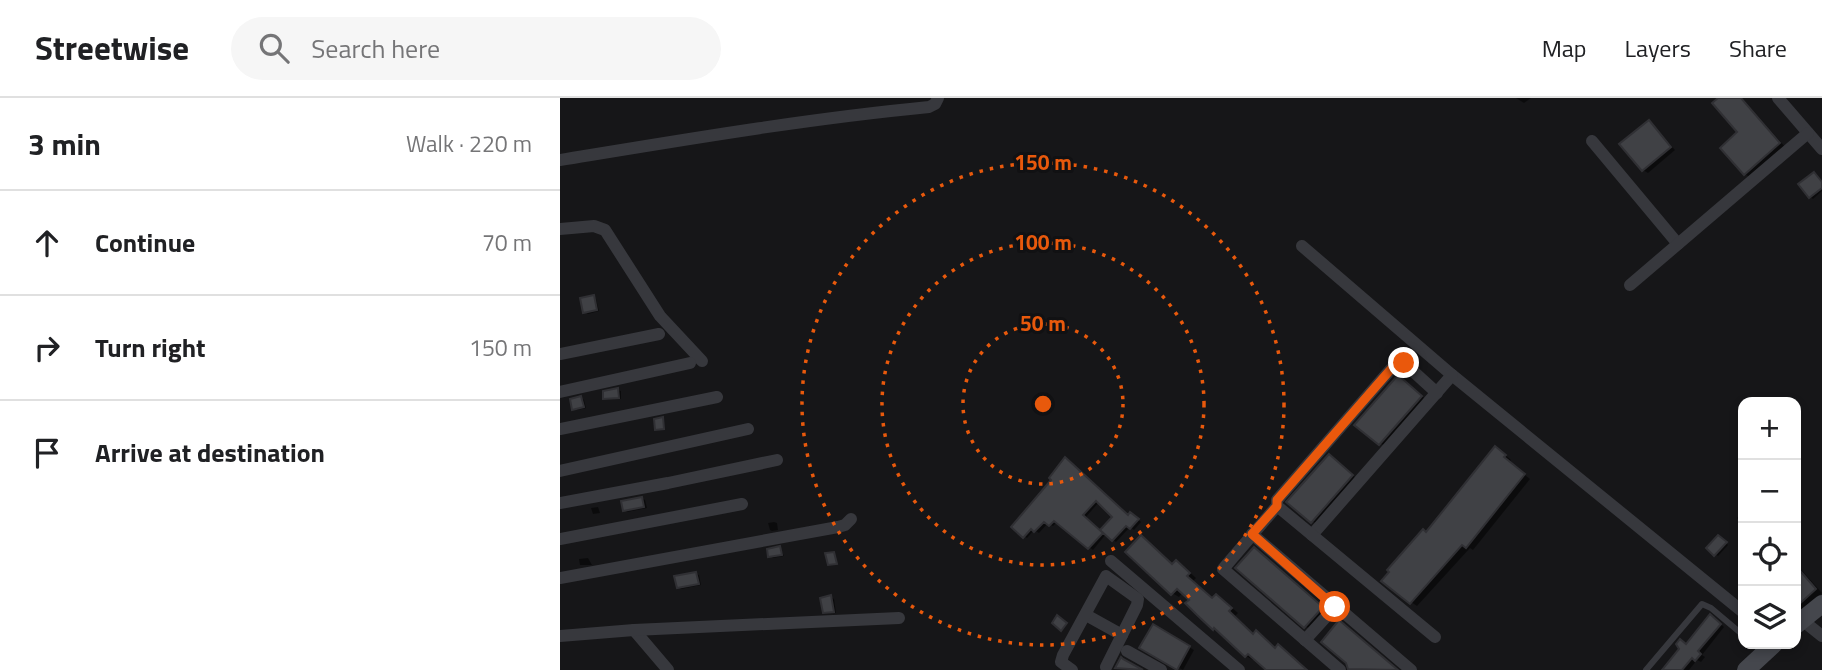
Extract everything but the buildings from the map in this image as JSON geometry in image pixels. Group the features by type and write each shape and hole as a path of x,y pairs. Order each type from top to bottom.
{"main road":[{"path":"1801,621 1822,604"},
{"path":"1746,670 1766,649"}],"street":[{"path":"560,160 683,140 929,107 938,98"},
{"path":"1778,98 1822,149"},
{"path":"1630,285 1808,133"},
{"path":"1592,141 1678,244"},
{"path":"560,229 594,226 605,230 660,316 696,362 560,391"},
{"path":"1302,246 1452,375 1738,608"},
{"path":"560,354 659,334"},
{"path":"1340,670 1223,569 1277,506 1277,500 1398,361 1437,393"},
{"path":"1312,535 1452,375"},
{"path":"560,429 717,397"},
{"path":"560,471 748,429"},
{"path":"560,503 777,460"},
{"path":"560,539 742,504"},
{"path":"1277,506 1435,637"},
{"path":"560,578 838,527 851,519"},
{"path":"1252,534 1411,670"},
{"path":"1111,561 1142,594 1239,670"},
{"path":"1072,670 1061,662 1063,655 1106,576 1142,594"},
{"path":"1106,667 1142,594"},
{"path":"1305,640 1335,607"},
{"path":"1086,615 1122,635"},
{"path":"560,636 900,618"},
{"path":"1801,624 1822,636"},
{"path":"634,630 668,670"},
{"path":"1128,651 1161,670"}],"lane":[{"path":"1646,670 1702,604 1711,608 1738,631"}],"route":[{"path":"1335,607 1252,534 1277,506 1277,500 1398,361 1404,363"}]}
